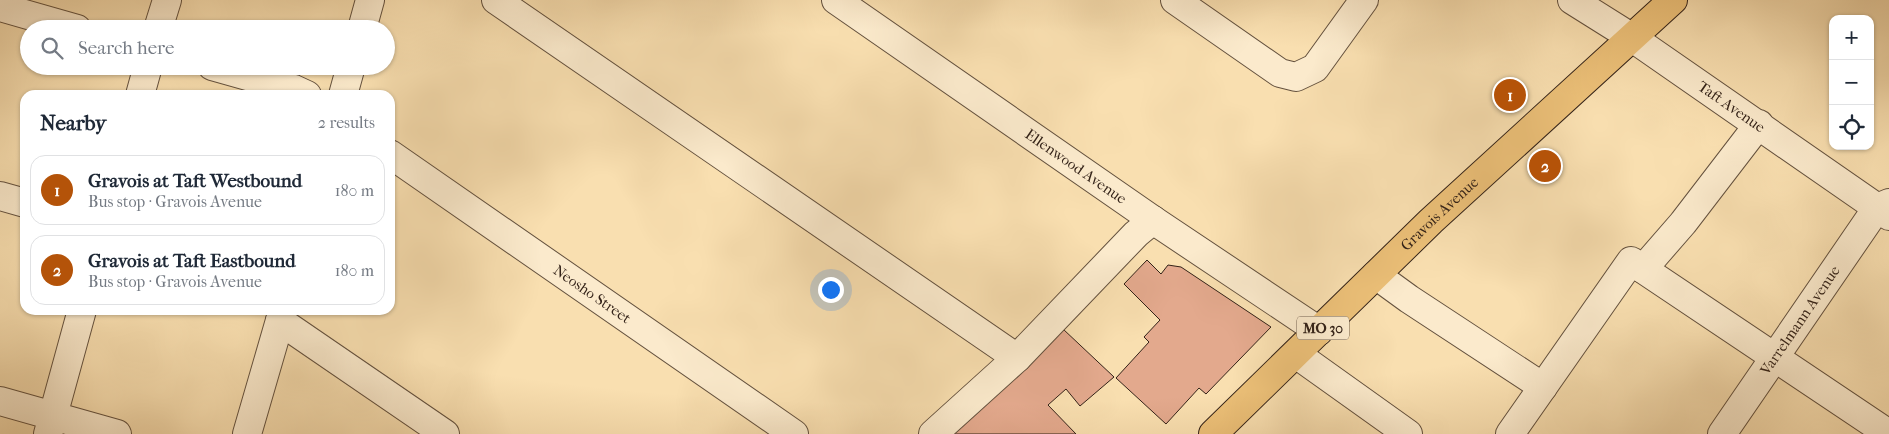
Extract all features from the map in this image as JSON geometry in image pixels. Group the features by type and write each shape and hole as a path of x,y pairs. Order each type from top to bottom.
{"main road":[{"name":"Gravois Avenue","path":"1213,434 1431,221 1673,0"}],"street":[{"path":"160,20 166,0"},
{"path":"364,20 370,0"},
{"path":"496,0 1017,358"},
{"name":"Ellenwood Avenue","path":"836,0 1153,220 1319,331"},
{"path":"1175,0 1280,73 1296,77 1315,68 1364,0"},
{"name":"Taft Avenue","path":"1572,0 1632,37 1885,209"},
{"path":"0,7 46,20"},
{"path":"141,90 146,75"},
{"path":"244,75 296,90"},
{"path":"345,90 349,75"},
{"path":"1643,269 1683,223 1759,124"},
{"name":"Neosho Street","path":"395,157 794,434"},
{"path":"0,196 20,202"},
{"name":"Varrelmann Avenue","path":"1722,434 1774,356 1885,209"},
{"path":"933,434 1017,358 1136,234 1153,220"},
{"path":"1510,434 1632,261 1889,434"},
{"path":"1376,275 1409,299 1543,387"},
{"path":"51,425 81,315"},
{"path":"247,434 282,316 445,434"},
{"path":"1296,354 1408,434"},
{"path":"0,401 51,425 117,434"}],"building":[{"path":"1147,260 1161,274 1168,265 1181,267 1271,327 1206,394 1199,388 1166,424 1116,378 1149,342 1144,337 1160,320 1124,284"},
{"path":"1063,329 1114,377 1080,406 1066,389 1048,405 1076,434 952,434"}],"place":[{"name":"Gravois at Taft Westbound","path":"1510,95"},
{"name":"Gravois at Taft Eastbound","path":"1545,166"}]}
